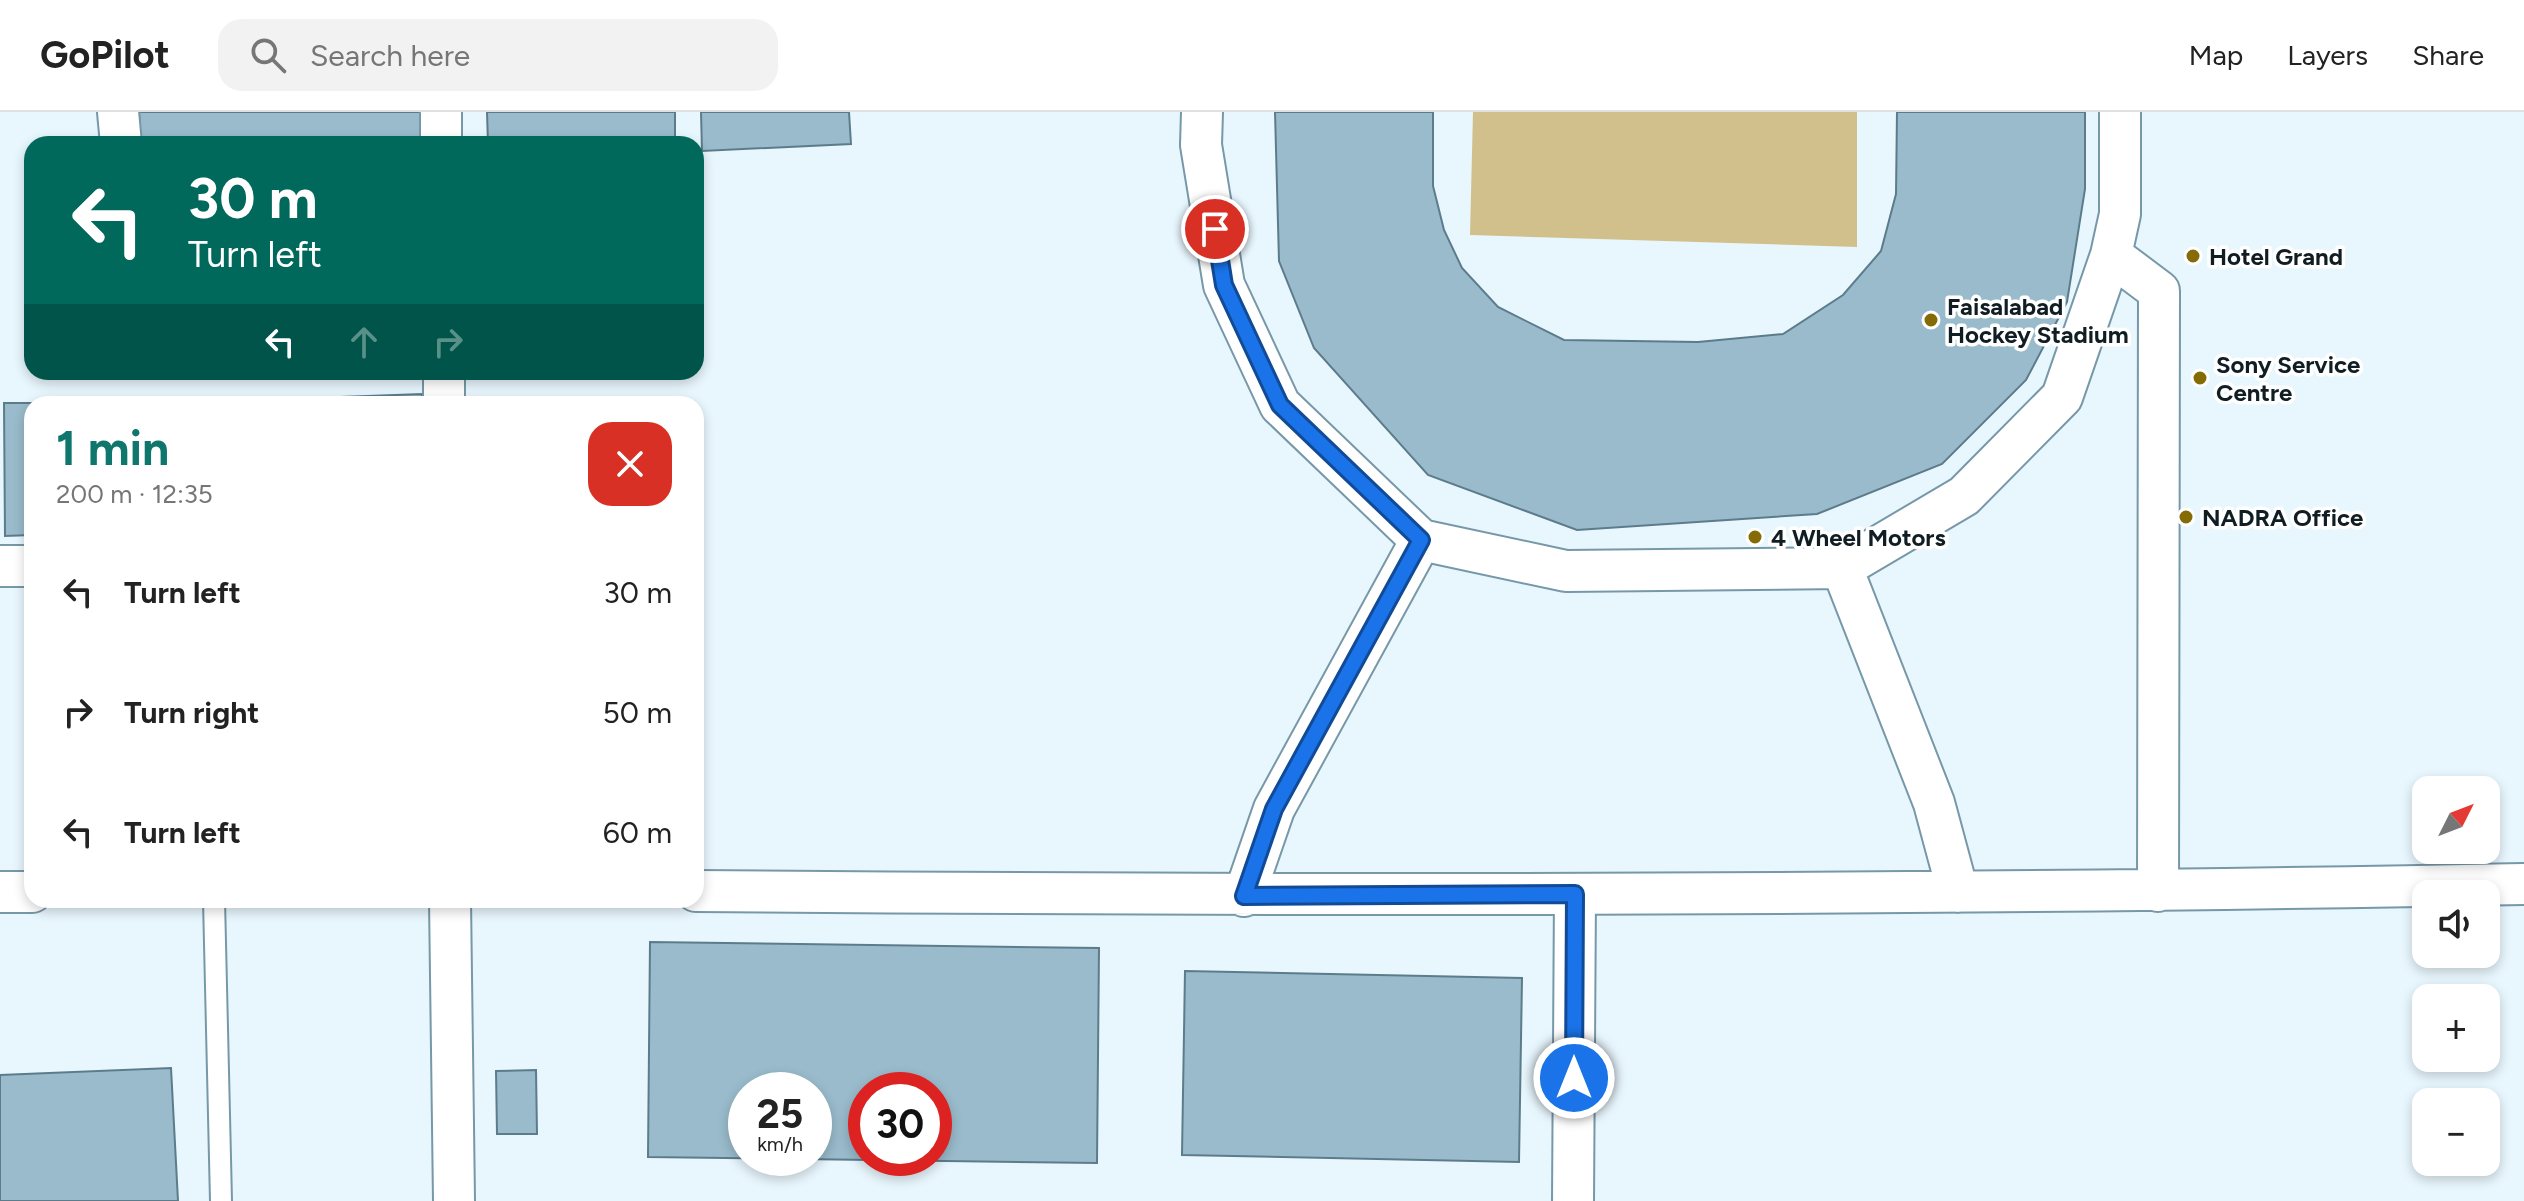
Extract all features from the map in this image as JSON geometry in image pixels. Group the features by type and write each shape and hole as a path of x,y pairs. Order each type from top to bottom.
{"street":[{"path":"118,112 120,136"},
{"path":"441,112 441,136"},
{"path":"1202,112 1201,145 1224,285 1280,405 1421,540 1566,571 1842,568 1964,496 2062,397 2111,255 2120,214 2120,112"},
{"path":"2111,255 2159,291 2158,891"},
{"path":"1244,896 1274,809 1421,540"},
{"path":"0,566 24,566"},
{"path":"1842,568 1934,803 1958,892"},
{"path":"704,891 1244,896 2158,891 2524,884"},
{"path":"0,892 24,892"},
{"path":"1573,1201 1575,894"},
{"path":"450,908 454,1201"}],"lane":[{"path":"214,908 221,1201"}],"shaded area":[{"path":"1473,112 1857,112 1857,247 1470,235"}],"building":[{"path":"139,112 423,112 424,136 140,136"},
{"path":"487,112 675,112 675,136 488,136"},
{"path":"701,112 849,112 851,144 704,151"},
{"name":"Faisalabad Hockey Stadium","path":"1275,112 1433,112 1433,186 1444,230 1462,268 1498,307 1564,340 1698,342 1783,334 1843,295 1881,251 1896,194 1897,112 2085,112 2085,189 2067,302 2026,380 1942,464 1817,514 1577,530 1428,475 1314,348 1279,261"},
{"path":"422,394 422,396 368,396"},
{"path":"4,403 24,403 24,535 5,536"},
{"path":"650,942 1099,948 1097,1163 952,1161 952,1072 848,1072 848,1160 832,1159 832,1072 728,1072 728,1158 648,1157"},
{"path":"1185,971 1522,978 1519,1162 1182,1155"},
{"path":"171,1068 178,1201 0,1201 0,1075"},
{"path":"536,1070 537,1134 497,1134 496,1071"}],"place":[{"name":"Hotel Grand","path":"2193,256"},
{"name":"Faisalabad Hockey Stadium","path":"1931,320"},
{"name":"Sony Service Centre","path":"2200,378"},
{"name":"NADRA Office","path":"2186,517"},
{"name":"4 Wheel Motors","path":"1755,537"}],"route":[{"path":"1215,229 1224,285 1280,405 1421,540 1274,809 1244,896 1575,894 1574,1078"}]}
